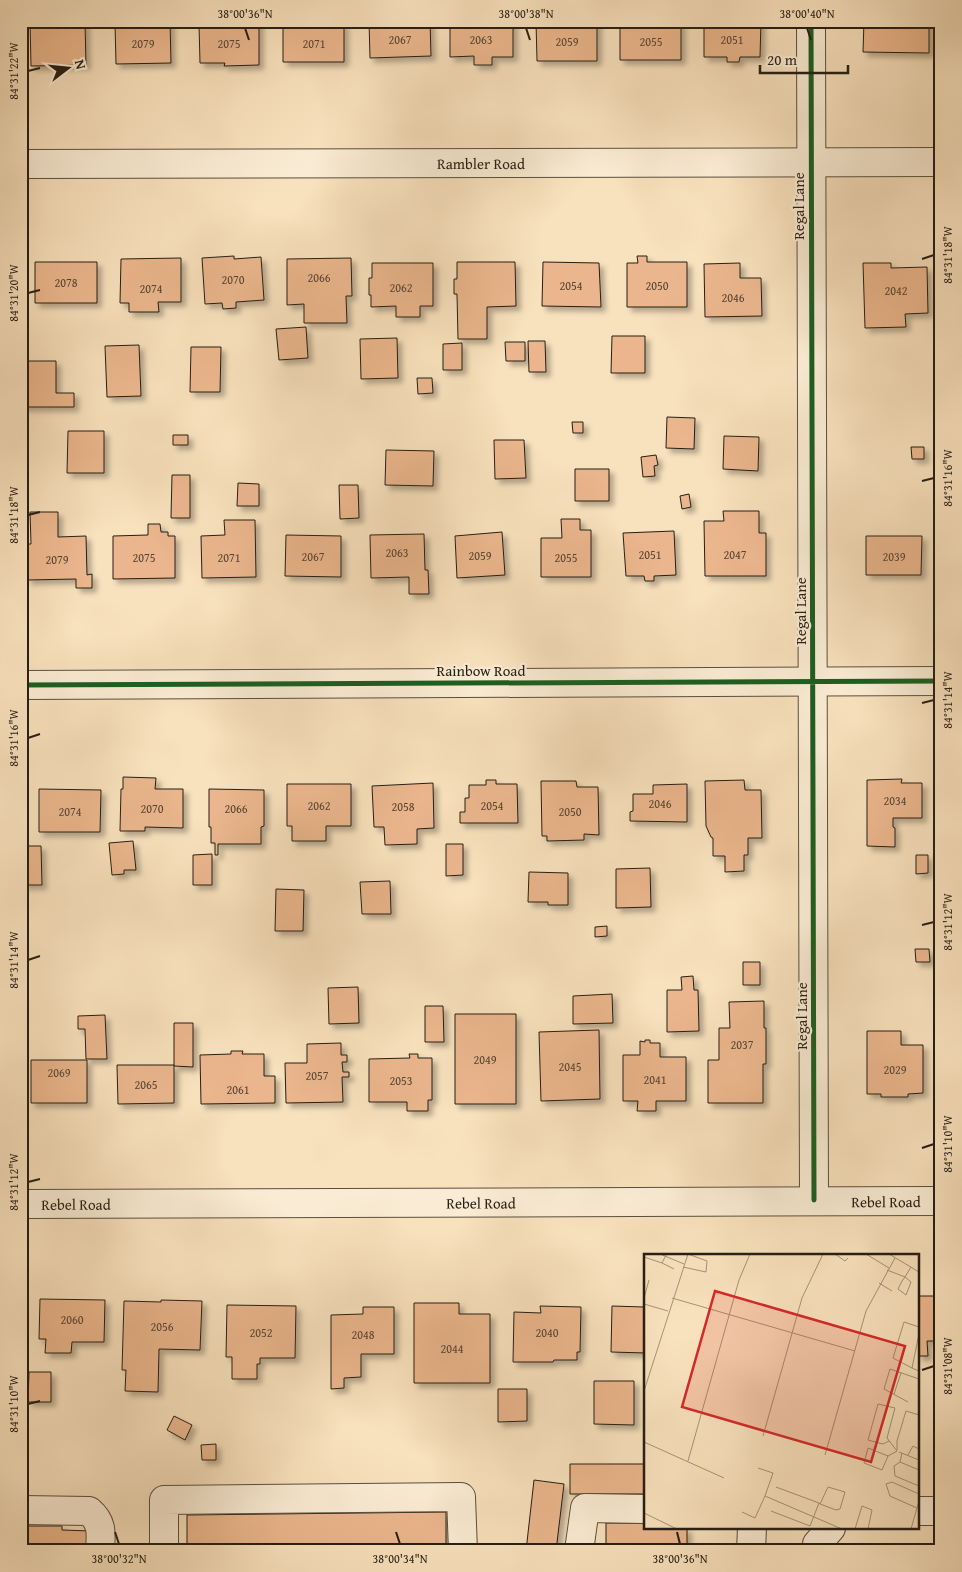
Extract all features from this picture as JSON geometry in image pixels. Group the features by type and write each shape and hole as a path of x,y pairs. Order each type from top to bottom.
{"street":[{"name":"Regal Lane","path":"811,21 814,1200"},
{"name":"Rambler Road","path":"21,164 941,162"},
{"name":"Rainbow Road","path":"21,685 941,681"},
{"name":"Rebel Road","path":"21,1204 941,1200"},
{"path":"164,1551 164,1500 461,1497 463,1551"},
{"path":"579,1551 585,1508 644,1510"},
{"path":"21,1510 89,1511 97,1518 101,1529 100,1551"},
{"path":"920,1511 941,1511"},
{"path":"751,1551 752,1530"},
{"path":"817,1551 817,1544 829,1530"}],"building":[{"path":"30,21 85,22 86,65 31,66"},
{"path":"170,21 171,63 116,64 115,23"},
{"path":"234,21 259,21 259,65 224,66 225,63 200,63 199,24 234,24"},
{"path":"369,21 430,21 431,56 370,58"},
{"path":"450,21 513,21 513,57 492,57 492,65 474,65 474,56 450,57"},
{"path":"536,21 597,21 597,61 537,61"},
{"path":"620,21 681,21 681,60 620,60"},
{"path":"704,21 761,21 760,57 740,57 739,62 727,62 727,57 704,57"},
{"path":"864,21 929,21 929,53 863,52"},
{"path":"283,23 344,23 344,62 283,62"},
{"path":"234,256 234,259 261,257 264,300 236,302 236,308 223,309 222,303 205,304 202,258"},
{"path":"637,256 647,256 647,262 687,262 687,307 627,307 627,263 638,263"},
{"path":"181,258 181,302 158,302 159,312 129,312 129,303 120,303 121,259"},
{"path":"351,258 352,296 346,296 347,323 304,323 304,304 287,305 287,259"},
{"path":"35,262 97,262 97,303 35,303"},
{"path":"457,262 515,262 516,306 487,307 487,339 458,339 457,294 454,294 454,279 457,279"},
{"path":"543,262 599,263 601,307 542,306"},
{"path":"372,263 433,263 433,306 420,306 420,317 396,317 396,306 371,307 369,278 372,278"},
{"path":"740,263 740,278 761,278 762,316 705,317 704,264"},
{"path":"863,263 891,263 891,268 927,267 928,313 905,314 906,327 865,328"},
{"path":"306,327 308,358 279,360 276,329"},
{"path":"612,336 645,336 645,373 611,373"},
{"path":"397,338 398,378 361,379 360,339"},
{"path":"528,341 545,341 546,372 529,372"},
{"path":"505,342 525,342 525,361 506,361"},
{"path":"462,343 462,370 443,370 443,344"},
{"path":"139,345 141,396 107,397 105,346"},
{"path":"191,347 221,347 220,392 190,392"},
{"path":"21,361 56,361 56,393 74,393 74,407 21,407"},
{"path":"417,378 432,378 433,393 418,394"},
{"path":"667,417 695,418 694,449 666,448"},
{"path":"572,422 583,422 583,433 573,433"},
{"path":"68,431 104,431 104,473 67,473"},
{"path":"173,435 188,435 188,445 173,445"},
{"path":"724,436 759,437 758,471 723,469"},
{"path":"494,440 524,440 526,478 495,479"},
{"path":"911,447 924,447 924,459 912,459"},
{"path":"386,450 434,451 433,486 385,485"},
{"path":"656,455 658,465 654,466 655,476 643,477 641,457"},
{"path":"575,469 609,469 609,501 575,501"},
{"path":"172,475 190,475 190,518 171,518"},
{"path":"238,483 259,484 259,506 237,506"},
{"path":"339,485 358,485 359,518 340,519"},
{"path":"689,494 691,507 682,509 680,496"},
{"path":"723,511 759,511 759,533 766,533 766,576 705,576 704,521 724,521"},
{"path":"30,512 58,512 58,537 86,536 87,575 92,574 92,588 76,588 76,579 27,580 27,544 31,544"},
{"path":"561,519 580,519 580,530 591,530 591,577 541,577 541,538 562,538"},
{"path":"224,520 255,520 256,577 202,578 201,536 225,535"},
{"path":"148,524 160,524 161,532 168,532 168,536 175,536 175,578 113,579 113,536 148,535"},
{"path":"674,531 676,575 654,576 654,581 645,581 644,576 626,576 623,533"},
{"path":"502,532 505,575 457,578 455,536"},
{"path":"424,534 425,570 428,570 429,594 409,594 409,577 371,578 370,535"},
{"path":"286,535 341,536 341,577 285,576"},
{"path":"866,536 922,536 921,575 866,575"},
{"path":"123,777 156,778 155,789 183,789 183,828 145,827 145,831 120,831"},
{"path":"902,779 901,783 922,783 922,818 893,818 895,847 867,846 867,780"},
{"path":"486,780 496,780 496,784 517,784 518,823 460,823 460,812 465,812 465,798 469,798 469,785 486,785"},
{"path":"744,780 745,790 761,790 762,838 748,838 748,855 744,855 744,871 725,872 725,856 713,856 713,838 706,826 705,781"},
{"path":"541,781 576,781 577,787 598,787 599,835 584,834 584,840 547,841 547,836 542,836"},
{"path":"433,783 434,828 417,829 417,844 385,845 384,827 374,827 372,786"},
{"path":"287,784 351,784 351,826 326,826 326,841 292,841 292,826 287,826"},
{"path":"687,784 687,822 630,821 630,812 633,811 633,794 653,794 653,785"},
{"path":"39,789 101,790 100,832 39,832"},
{"path":"209,789 264,790 264,826 261,827 261,844 218,844 218,855 215,855 215,843 211,843 211,827 209,827"},
{"path":"934,817 941,817 941,841 934,841"},
{"path":"133,841 136,870 124,870 124,874 112,875 109,843"},
{"path":"446,844 463,844 463,875 446,876"},
{"path":"22,846 41,846 42,885 23,885"},
{"path":"212,854 212,885 193,885 193,855"},
{"path":"916,855 928,855 928,873 916,874"},
{"path":"650,868 651,907 616,908 616,869"},
{"path":"529,872 568,873 568,905 528,902"},
{"path":"390,881 391,914 362,914 360,882"},
{"path":"276,889 304,890 303,931 275,931"},
{"path":"607,926 607,936 595,937 595,927"},
{"path":"915,949 929,949 930,962 916,962"},
{"path":"743,962 760,962 760,985 743,985"},
{"path":"693,976 694,990 698,990 699,1031 667,1032 667,990 682,990 681,977"},
{"path":"358,987 359,1023 329,1024 328,988"},
{"path":"612,994 613,1023 573,1024 573,996"},
{"path":"764,1001 766,1064 763,1064 763,1103 708,1103 708,1060 719,1060 719,1028 730,1028 729,1002"},
{"path":"425,1006 443,1006 444,1042 425,1042"},
{"path":"455,1014 516,1014 516,1104 455,1104"},
{"path":"105,1015 107,1059 86,1059 85,1029 78,1029 78,1016"},
{"path":"174,1023 193,1023 193,1067 174,1066"},
{"path":"599,1030 600,1099 541,1101 539,1032"},
{"path":"867,1031 901,1031 901,1045 923,1045 923,1093 908,1094 908,1097 881,1097 881,1094 867,1094"},
{"path":"645,1040 650,1040 650,1043 660,1043 660,1057 686,1057 686,1101 656,1101 656,1111 637,1111 638,1101 623,1101 623,1055 640,1055 640,1041 645,1042"},
{"path":"341,1043 341,1055 347,1055 347,1062 342,1062 343,1072 349,1072 349,1077 342,1077 343,1102 286,1103 285,1063 307,1063 307,1044"},
{"path":"231,1051 243,1051 242,1054 264,1054 264,1076 275,1076 275,1103 201,1104 200,1055 231,1054"},
{"path":"409,1054 418,1054 418,1058 432,1058 432,1100 428,1100 428,1111 407,1111 407,1102 369,1102 369,1059 410,1058"},
{"path":"31,1060 87,1060 87,1103 31,1103"},
{"path":"117,1065 174,1065 174,1103 118,1104"},
{"path":"920,1296 941,1296 941,1341 927,1341 928,1356 920,1356"},
{"path":"40,1299 105,1300 104,1342 72,1342 71,1353 45,1353 46,1339 39,1339"},
{"path":"161,1300 202,1301 200,1350 159,1349 158,1392 125,1391 126,1370 122,1370 124,1301 161,1302"},
{"path":"414,1303 459,1303 459,1314 490,1314 490,1383 414,1383"},
{"path":"227,1305 296,1306 295,1358 260,1358 260,1364 257,1364 257,1379 232,1379 232,1357 226,1357"},
{"path":"540,1306 581,1307 580,1352 577,1352 577,1360 513,1362 514,1312 541,1313"},
{"path":"612,1306 644,1307 644,1353 611,1352"},
{"path":"363,1307 394,1307 394,1354 361,1354 361,1377 344,1378 344,1388 331,1389 331,1315 363,1314"},
{"path":"29,1372 51,1372 51,1402 28,1402"},
{"path":"594,1381 634,1381 634,1425 594,1424"},
{"path":"498,1389 527,1389 527,1421 498,1422"},
{"path":"174,1416 192,1425 185,1440 167,1430"},
{"path":"216,1444 216,1460 202,1460 201,1445"},
{"path":"570,1464 644,1464 644,1494 570,1494"},
{"path":"534,1480 564,1484 556,1551 526,1551"},
{"path":"446,1512 446,1551 187,1551 187,1515"},
{"path":"606,1523 644,1523 644,1530 687,1530 687,1551 606,1551"},
{"path":"21,1526 62,1526 62,1530 91,1531 91,1551 21,1551"}],"cycle path":[{"path":"811,21 814,1200"},
{"path":"21,685 941,681"}]}
